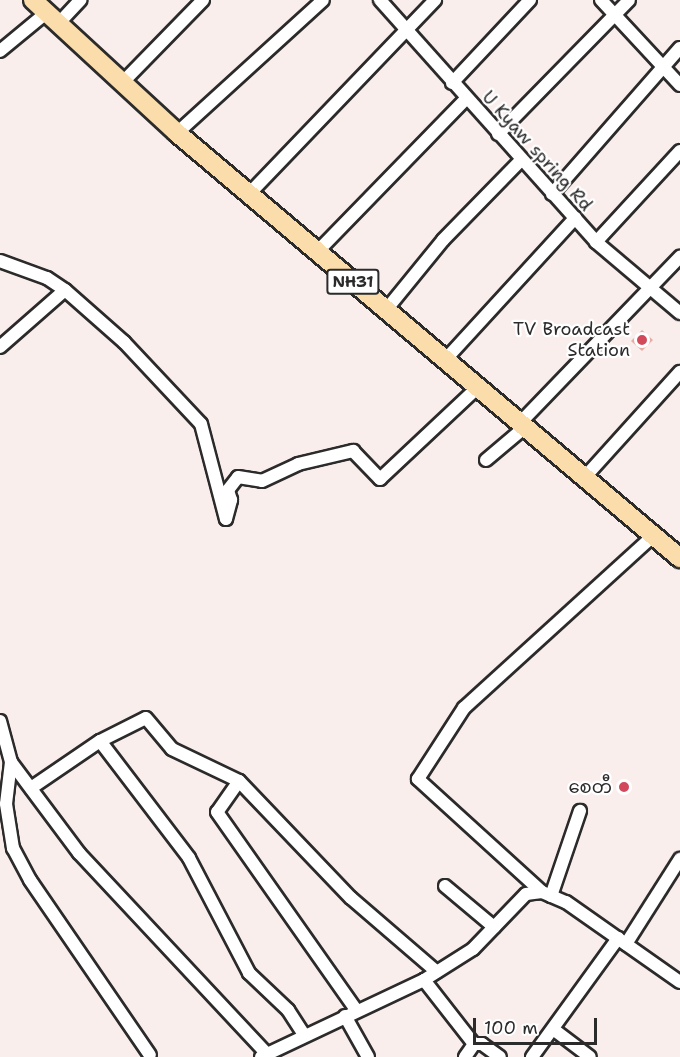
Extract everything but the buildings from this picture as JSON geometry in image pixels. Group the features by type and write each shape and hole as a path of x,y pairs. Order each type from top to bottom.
{"highway":[{"name":"NH31","path":"33,0 177,133 680,558"}],"street":[{"path":"0,51 80,0"},
{"path":"122,83 203,0"},
{"path":"177,133 323,0"},
{"name":"U Kyaw spring Rd","path":"380,0 404,32 596,242 653,287 680,313"},
{"path":"249,194 435,0"},
{"path":"452,83 530,0"},
{"path":"601,0 680,85"},
{"path":"498,134 629,0"},
{"path":"552,194 680,48"},
{"path":"317,252 466,99"},
{"path":"596,242 680,151"},
{"path":"386,310 443,240 521,160"},
{"path":"446,360 574,218"},
{"path":"486,460 523,425 680,257"},
{"path":"0,261 48,278 65,290 124,342 201,424 226,519 231,500 228,490 238,477 262,481 298,464 353,451 380,478 478,387"},
{"path":"0,347 65,290"},
{"path":"585,477 680,372"},
{"path":"653,536 464,708 418,779 547,894 622,941 680,982"},
{"path":"31,788 100,741 146,718 172,749 239,781 351,898 437,972"},
{"path":"0,722 11,762 6,804 13,848 30,880 148,1056"},
{"path":"100,741 189,858 249,973 288,1010 304,1035"},
{"path":"11,762 79,853 263,1055 424,980 473,949 519,899 547,894"},
{"path":"239,781 217,812 357,1011"},
{"path":"547,894 580,811"},
{"path":"532,1057 622,941 680,859"},
{"path":"445,886 494,927"},
{"path":"424,980 474,1044"},
{"path":"345,1016 368,1057"},
{"path":"553,1029 590,1057"},
{"path":"465,1057 474,1044"},
{"path":"474,1044 482,1044 500,1057"}],"place":[{"name":"TV Broadcast Station","path":"642,340"},
{"name":"စေတီ","path":"624,787"}]}
